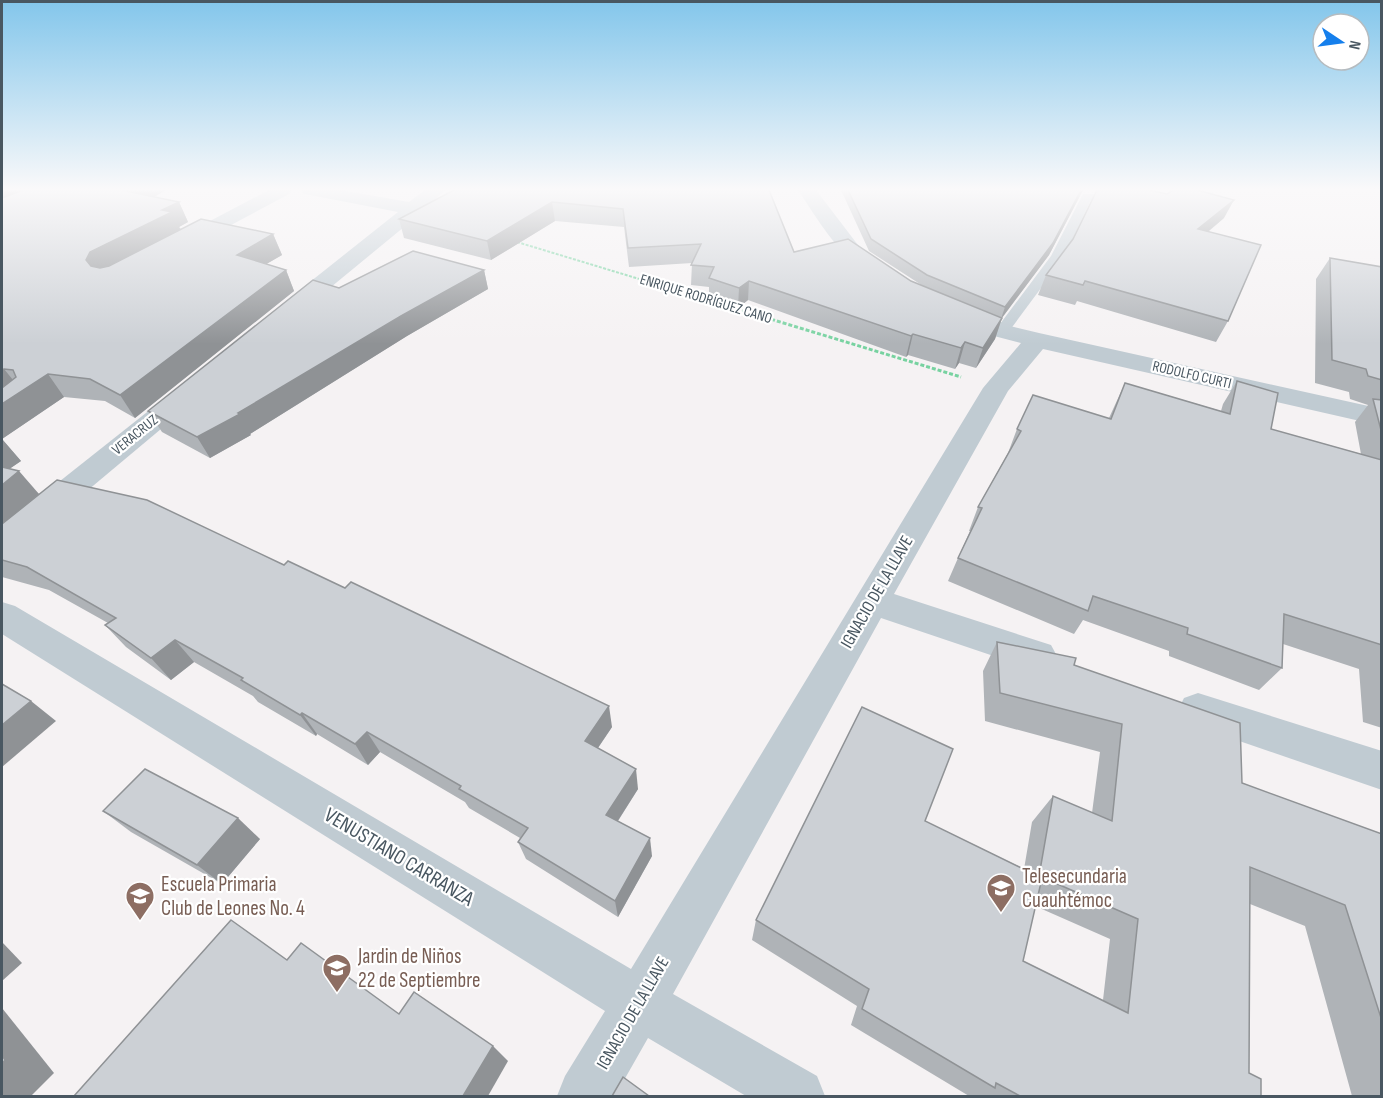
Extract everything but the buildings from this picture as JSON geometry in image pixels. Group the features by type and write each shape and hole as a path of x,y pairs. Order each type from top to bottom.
{"street":[{"path":"162,254 186,241"},
{"path":"267,328 374,241"},
{"path":"845,241 854,253 898,282"},
{"path":"937,303 1019,335"},
{"name":"IGNACIO DE LA LLAVE","path":"585,1096 996,388 1019,335"},
{"name":"RODOLFO CURTI","path":"1019,335 1382,418"},
{"name":"VERACRUZ","path":"2,544 203,380"},
{"path":"872,601 1076,669"},
{"name":"VENUSTIANO CARRANZA","path":"2,616 639,1004 797,1096"},
{"path":"1166,699 1382,771"}],"lane":[{"path":"1019,335 1064,241"}],"path":[{"name":"ENRIQUE RODRÍGUEZ CANO","path":"517,241 996,388"}],"place":[{"name":"Telesecundaria Cuauhtémoc","path":"1001,914"},
{"name":"Escuela Primaria Club de Leones No. 4","path":"140,922"},
{"name":"Jardin de Niños 22 de Septiembre","path":"337,994"}]}
